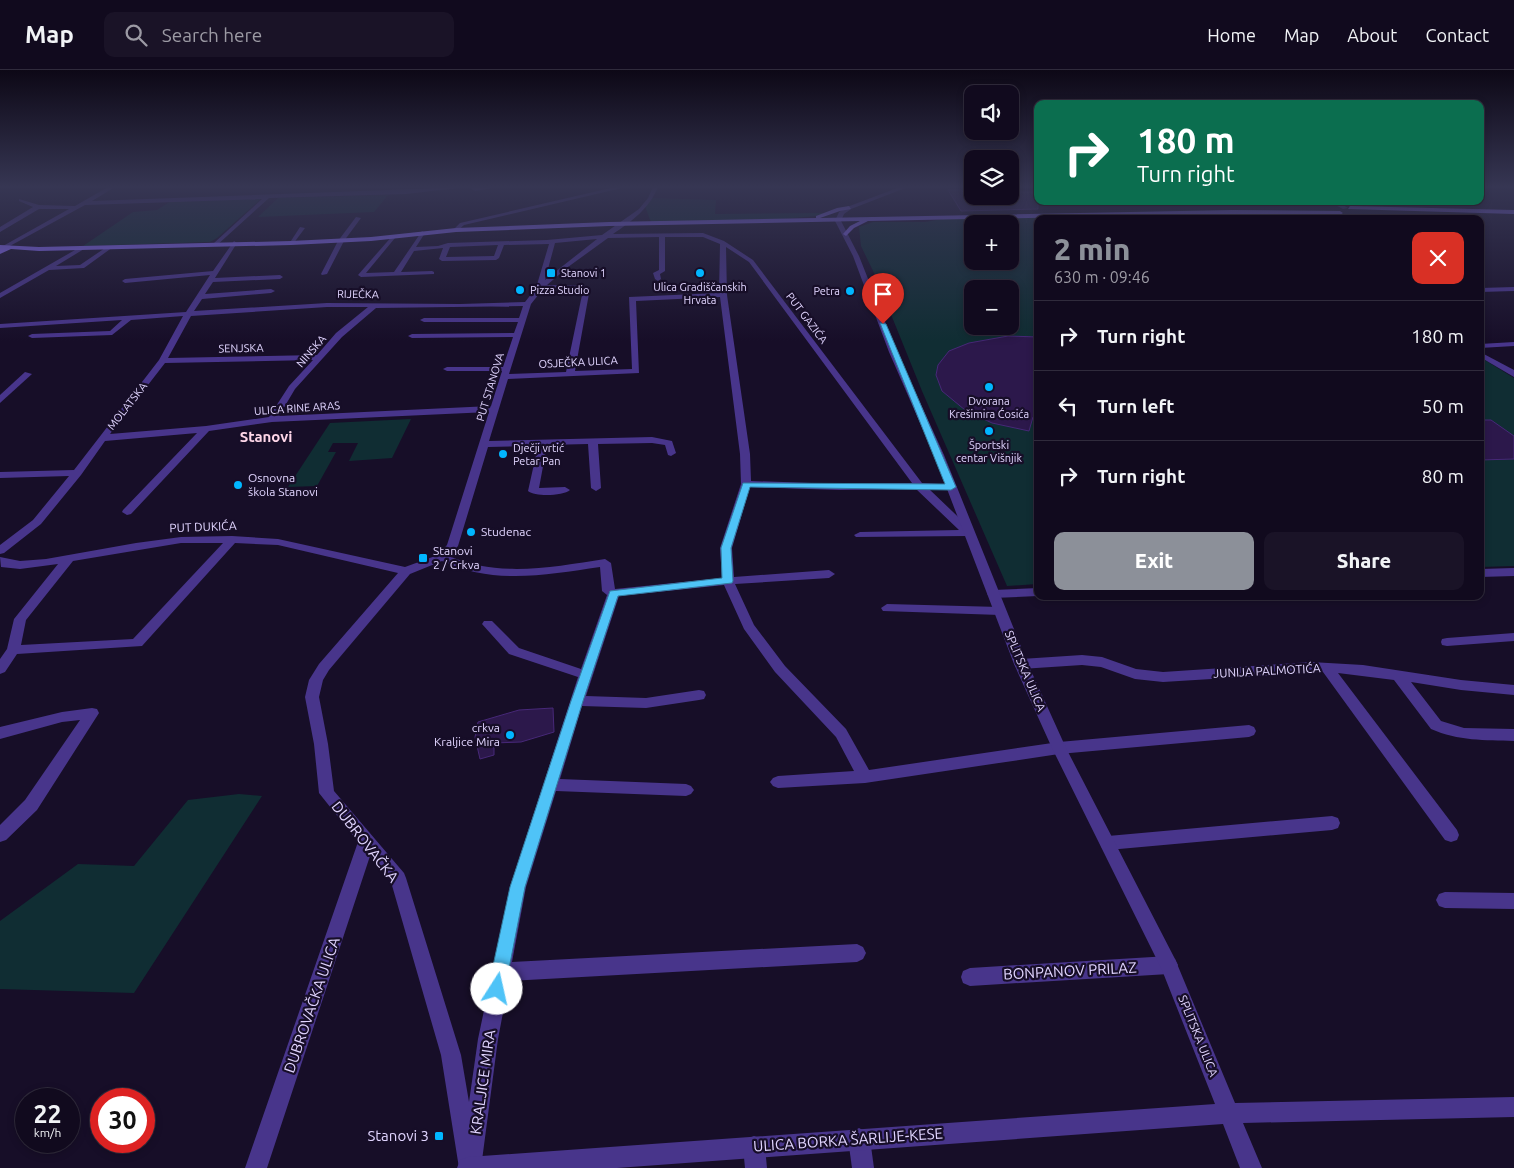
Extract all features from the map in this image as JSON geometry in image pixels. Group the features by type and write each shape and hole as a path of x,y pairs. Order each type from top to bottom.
{"main road":[{"path":"4,249 82,248 218,242 291,243 377,238"}],"street":[{"path":"4,249 22,238"},
{"path":"218,242 222,238"},
{"path":"291,243 294,238"},
{"path":"324,274 343,238"},
{"path":"392,238 361,275 432,274"},
{"path":"396,274 419,238"},
{"name":"PUT GAZIĆA","path":"412,249 438,248 448,244 553,241 577,238"},
{"name":"PUT STANOVA","path":"442,557 452,546 527,304 539,287 602,238"},
{"path":"658,280 656,273 662,271 662,238"},
{"name":"PUT GAZIĆA","path":"715,238 751,261 919,486 969,533"},
{"name":"SPLITSKA ULICA","path":"848,238 951,487 1021,664 1059,748 1169,965 1251,1168"},
{"path":"553,241 539,287 587,288 570,374"},
{"name":"MOLATSKA","path":"0,551 37,522 163,361 188,315 234,243"},
{"path":"448,244 442,260 496,258 502,243"},
{"path":"723,244 724,295 745,454 746,484 726,548 728,581 748,626 780,669 841,733 864,777"},
{"path":"46,268 82,267 110,247"},
{"path":"0,296 82,248"},
{"path":"125,281 213,277 280,277"},
{"path":"1484,290 1514,289"},
{"path":"200,297 271,291"},
{"name":"OSJEČKA ULICA","path":"447,369 506,373 570,374 636,371 632,299 724,295"},
{"name":"RIJEČKA","path":"0,326 327,305 460,306 527,304"},
{"name":"NINSKA","path":"272,419 292,388 339,335 375,305"},
{"path":"32,336 112,333 128,319"},
{"path":"424,320 522,320"},
{"path":"412,336 517,335"},
{"path":"1484,346 1514,344"},
{"path":"1484,356 1513,373"},
{"name":"SENJSKA","path":"163,361 320,357"},
{"path":"0,400 28,374"},
{"name":"ULICA RINE ARAS","path":"102,438 206,430 272,419 495,409"},
{"path":"127,512 206,430"},
{"path":"485,444 652,440 669,443 671,453"},
{"path":"593,442 596,488"},
{"path":"543,443 533,491 565,490"},
{"path":"0,475 77,473"},
{"path":"746,484 951,487"},
{"path":"860,535 969,533"},
{"path":"13,650 137,643 232,539"},
{"name":"PUT DUKIĆA","path":"0,561 20,565 68,560 136,546 181,540 232,539 278,542 406,571"},
{"path":"406,571 442,557 472,569 494,574 605,563 608,590 614,593 728,581 829,574"},
{"path":"0,669 13,650 20,619 68,560"},
{"name":"DUBROVAČKA","path":"406,571 324,668 316,680 312,697 322,744 327,793 398,878 451,1055 469,1168"},
{"path":"1484,573 1514,572"},
{"path":"993,594 1034,592"},
{"name":"KRALJICE MIRA","path":"469,1168 488,1039 518,887 577,701 614,593"},
{"path":"887,608 1000,611"},
{"path":"488,624 514,651 586,675"},
{"path":"1448,642 1514,637"},
{"name":"JUNIJA PALMOTIĆA","path":"1021,664 1082,660 1102,662 1135,674 1163,677 1276,668 1327,668 1514,690"},
{"path":"1327,668 1451,835"},
{"path":"1398,675 1436,725 1445,730 1463,734 1514,735"},
{"path":"577,701 646,703 699,695"},
{"path":"0,733 62,717 92,713 30,805 0,835"},
{"path":"778,782 864,777 1059,748 1249,731"},
{"path":"550,785 686,790"},
{"path":"1108,843 1332,822"},
{"name":"DUBROVAČKA ULICA","path":"256,1168 367,841"},
{"path":"1445,900 1514,901"},
{"path":"500,972 857,953"},
{"name":"BONPANOV PRILAZ","path":"970,977 1169,965"},
{"name":"ULICA BORKA ŠARLIJE-KESE","path":"469,1168 755,1158 859,1139 1228,1113 1514,1107"},
{"path":"859,1139 863,1168"}],"green space":[{"path":"94,238 217,238 210,242 83,246"},
{"name":"Športski centar Višnjik","path":"860,238 964,238 964,270 1019,270 1019,238 1034,238 1034,584 1007,586 922,391 875,275 861,246"},
{"path":"1484,359 1514,378 1514,566 1484,567"},
{"path":"411,419 392,458 349,461 358,443 333,443 328,452 336,452 317,486 288,487 330,423"},
{"path":"239,794 262,796 134,993 0,989 0,921 78,864 134,866 188,800"}],"building":[{"name":"Dvorana Krešimira Ćosića","path":"1008,336 1034,337 1034,417 1029,431 992,423 965,410 942,391 936,375 938,365 949,351 969,343"},
{"path":"1484,420 1491,420 1514,436 1514,459 1484,460"},
{"name":"crkva Kraljice Mira","path":"553,708 554,732 521,742 494,743 494,755 480,759 475,737 478,722 519,710"}],"place":[{"name":"Stanovi 1","path":"551,273"},
{"name":"Ulica Gradiščanskih Hrvata","path":"700,273"},
{"name":"Pizza Studio","path":"520,290"},
{"name":"Petra","path":"850,291"},
{"name":"Dvorana Krešimira Ćosića","path":"989,387"},
{"name":"Športski centar Višnjik","path":"989,431"},
{"name":"Dječji vrtić Petar Pan","path":"503,454"},
{"name":"Osnovna škola Stanovi","path":"238,485"},
{"name":"Studenac","path":"471,532"},
{"name":"Stanovi 2 / Crkva","path":"423,558"},
{"name":"crkva Kraljice Mira","path":"510,735"},
{"name":"Stanovi 3","path":"439,1136"}],"district":[{"name":"Stanovi","path":"266,437"}],"route":[{"path":"497,989 518,887 577,701 614,593 728,581 726,548 746,484 840,487 951,487 939,455 893,352 883,324"}]}
